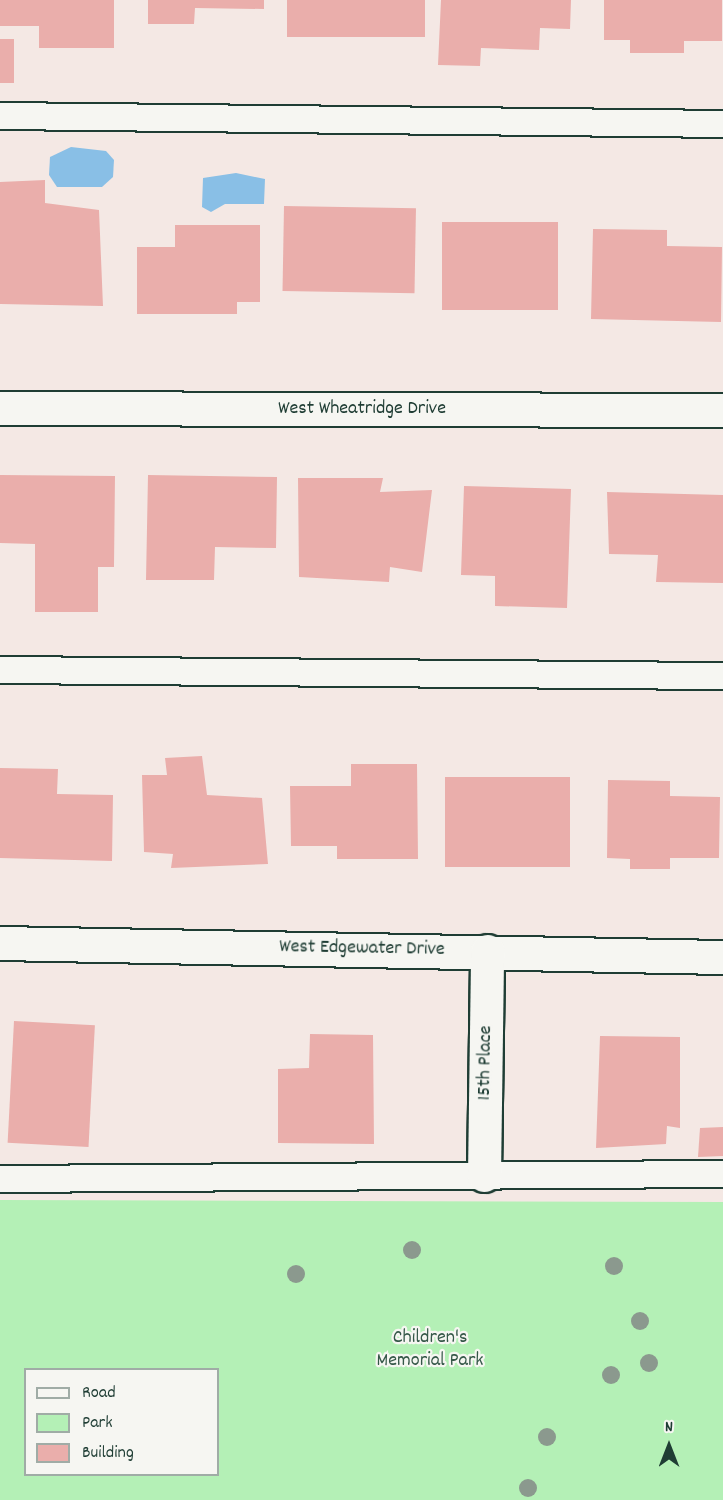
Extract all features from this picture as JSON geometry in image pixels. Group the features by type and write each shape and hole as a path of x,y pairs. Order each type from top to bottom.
{"street":[{"name":"West Wheatridge Drive","path":"0,408 723,410"},
{"name":"West Edgewater Drive","path":"0,944 723,957"},
{"name":"15th Place","path":"484,1175 488,951"}],"lane":[{"path":"0,116 723,124"},
{"path":"0,670 723,676"},
{"path":"0,1179 723,1173"}],"green space":[{"name":"Children's Memorial Park","path":"0,1200 723,1202 723,1500 0,1500"}],"water":[{"path":"71,147 106,151 114,160 113,177 102,187 57,187 49,175 50,157"},
{"path":"236,173 265,179 264,204 225,204 211,212 202,207 203,178"}],"building":[{"path":"0,0 114,0 114,48 39,48 39,26 0,26"},
{"path":"148,0 264,0 264,9 195,8 194,24 148,24"},
{"path":"287,0 425,0 425,37 287,37"},
{"path":"441,0 571,0 570,29 540,28 539,50 481,48 480,66 438,65"},
{"path":"604,0 722,0 722,41 684,41 684,53 630,53 630,40 604,40"},
{"path":"0,39 14,39 14,83 0,83"},
{"path":"45,180 45,203 99,210 103,306 0,304 0,182"},
{"path":"284,206 416,208 414,293 283,291"},
{"path":"442,222 558,222 558,310 442,310"},
{"path":"175,225 260,225 260,302 237,302 237,314 137,314 137,247 175,247"},
{"path":"593,229 667,230 667,246 722,247 721,322 591,319"},
{"path":"0,475 115,476 114,567 98,567 98,612 35,612 35,544 0,543"},
{"path":"148,475 277,477 276,548 215,547 214,580 146,580"},
{"path":"298,478 383,478 380,492 432,490 422,572 390,567 389,582 299,577"},
{"path":"464,486 571,489 567,608 495,606 495,576 461,575"},
{"path":"607,492 723,495 723,583 656,582 658,555 609,554"},
{"path":"202,756 207,795 262,798 268,864 171,868 173,854 144,852 142,775 167,775 165,758"},
{"path":"351,764 417,764 418,859 337,859 337,846 291,846 290,786 351,786"},
{"path":"0,768 58,769 57,794 113,795 112,861 0,858"},
{"path":"445,777 570,777 570,867 445,867"},
{"path":"608,780 670,781 670,796 720,797 719,858 670,858 670,869 630,869 630,859 607,858"},
{"path":"14,1021 95,1025 89,1147 8,1143"},
{"path":"310,1034 373,1035 374,1144 278,1143 278,1069 309,1068"},
{"path":"600,1036 680,1037 680,1128 667,1126 666,1144 596,1148"},
{"path":"723,1127 723,1156 698,1157 700,1128"}]}
